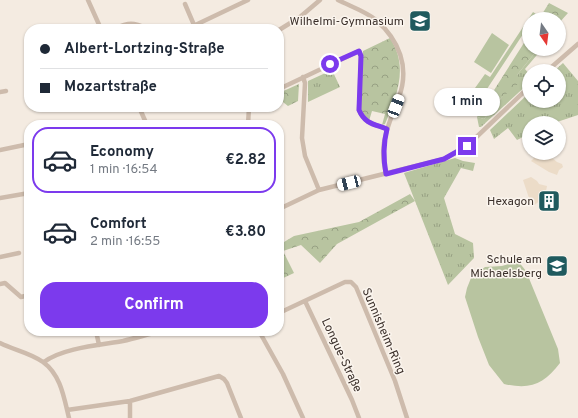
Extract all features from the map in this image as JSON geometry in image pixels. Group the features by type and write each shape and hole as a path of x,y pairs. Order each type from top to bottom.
{"street":[{"path":"88,0 100,24"},
{"path":"196,24 247,0"},
{"path":"284,27 300,17 320,0"},
{"path":"338,0 375,19 398,44 402,58 403,74 400,94 387,129 384,143 383,157 386,174"},
{"path":"185,4 194,24"},
{"path":"126,24 137,24"},
{"path":"554,64 578,44"},
{"path":"284,86 359,51 361,56 359,110 362,118 368,122 387,129"},
{"path":"302,77 305,83 302,138 305,156 319,190"},
{"path":"0,92 6,91"},
{"path":"284,207 319,190 444,159 467,146 522,94"},
{"path":"0,150 24,145"},
{"path":"0,198 24,194"},
{"path":"0,257 19,253"},
{"name":"Sunnisheim-Ring","path":"284,311 345,282 351,282 354,284 395,382 407,418"},
{"path":"0,284 5,283 21,296 24,296"},
{"name":"Longue-Straße","path":"305,301 359,418"},
{"path":"97,336 99,345"},
{"path":"44,362 55,355 140,336"},
{"path":"262,336 303,418"},
{"path":"0,343 44,362 59,381 69,418"},
{"path":"67,410 130,401 219,376 227,383 241,418"},
{"path":"130,401 130,418"}],"green space":[{"path":"549,3 568,13 566,15 566,12 543,12"},
{"path":"522,29 522,36 483,95 479,93 480,92 475,88 485,74 490,77"},
{"path":"492,33 509,45 491,73 474,62"},
{"path":"390,38 396,49 399,60 399,81 394,102 385,124 382,125 385,114 372,111 369,121 362,114 360,106 363,51"},
{"path":"522,46 522,56 532,56 526,64 522,64 522,69 517,75 520,82 499,100 484,119 477,117"},
{"path":"532,56 536,56 529,64 526,64"},
{"path":"566,67 578,81 578,115 566,119 566,116 522,116 522,138 517,140 508,128 494,139 490,130 522,100 522,108 566,108"},
{"path":"522,69 522,89 481,127 479,127 477,117 484,119 503,96"},
{"path":"332,70 340,87 308,102 308,81"},
{"path":"299,84 298,101 288,106 284,103 284,91"},
{"path":"455,158 475,163 473,171 461,168 444,198 455,234 473,243 474,258 448,285 404,173"},
{"path":"410,194 415,201 337,244 320,263 301,245 284,251 284,242 294,236 359,222"},
{"path":"284,253 294,273 284,278"},
{"path":"518,261 526,271 558,349 560,363 548,376 536,384 529,386 504,384 489,365 465,297 471,278 485,267 502,266"}],"shaded area":[{"path":"555,160 562,164 563,167 559,170 557,175 531,161"},
{"path":"531,177 539,184 547,186 546,191 541,195 542,199 532,207 523,180"}],"place":[{"name":"Wilhelmi-Gymnasium","path":"420,21"},
{"name":"Hexagon","path":"549,201"},
{"name":"Schule am Michaelsberg","path":"557,266"}],"route":[{"path":"330,64 359,51 361,56 359,110 362,118 368,122 387,129 383,157 386,174 444,159 467,146"}]}
